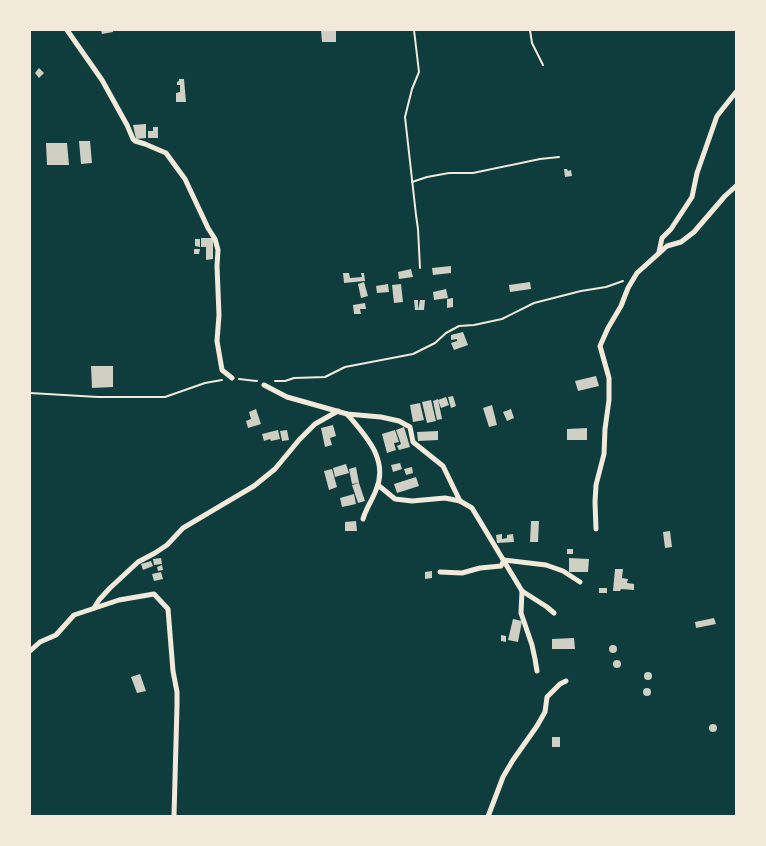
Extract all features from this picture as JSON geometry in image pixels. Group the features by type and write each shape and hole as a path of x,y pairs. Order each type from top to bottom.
{"street":[{"path":"67,30 102,80 135,142 166,153 185,179 215,239 218,250 220,314 217,341 222,370 232,378"},
{"path":"659,253 662,238 671,229 692,197 697,173 716,116 736,92"},
{"path":"596,528 596,484 604,454 609,400 609,378 600,346 608,328 622,306 636,273 667,246 681,242 694,232 736,186"},
{"path":"264,385 287,397 347,414 381,417 399,421 410,426 413,442 443,466 460,501"},
{"path":"93,608 110,588 138,562 156,554 182,528 254,486 275,469 315,424 338,411"},
{"path":"347,414 375,449 380,465 377,490 366,509 363,519"},
{"path":"378,485 395,499 412,501 445,498 460,501 472,508 522,592 554,613"},
{"path":"440,572 462,573 480,568 501,566 504,560"},
{"path":"504,560 546,565 563,571 580,582"},
{"path":"522,592 521,613 536,659 537,671"},
{"path":"30,652 40,642 56,635 74,615 93,608 119,600 154,594 168,609 173,671 177,692 174,816"},
{"path":"488,816 503,777 545,712 547,696 566,681"}],"path":[{"path":"414,30 419,72 412,89 406,117 418,230 420,268"},
{"path":"530,30 532,43 542,64"},
{"path":"412,182 449,173 473,173 540,159 559,157"},
{"path":"30,393 98,397 165,396 205,383 232,378 259,381 264,385 294,378 325,377 345,366 412,354 435,343 458,326 474,325 502,319 534,303 581,291 606,287 624,281 631,282"}],"building":[{"path":"101,30 113,30 113,32 102,34"},
{"path":"321,30 336,30 336,42 322,42"},
{"path":"39,68 44,73 39,78 35,73"},
{"path":"179,79 184,79 186,102 176,102 176,93 180,92 180,85 177,85"},
{"path":"146,124 146,138 136,139 133,125"},
{"path":"153,127 158,127 158,138 148,138 148,131 153,131"},
{"path":"79,141 90,141 92,163 81,164"},
{"path":"46,143 67,143 69,165 47,165"},
{"path":"564,169 571,170 572,176 565,177"},
{"path":"201,238 213,238 213,259 206,260 206,247 201,247"},
{"path":"195,239 200,239 200,247 195,246"},
{"path":"194,249 200,249 199,254 194,254"},
{"path":"451,266 451,273 433,275 432,268"},
{"path":"411,269 413,277 399,279 398,272"},
{"path":"343,273 349,273 350,278 362,277 361,273 364,273 365,281 344,283"},
{"path":"364,282 368,296 361,298 358,284"},
{"path":"530,282 531,289 510,292 509,285"},
{"path":"388,284 389,292 377,293 376,286"},
{"path":"401,284 403,302 394,303 392,285"},
{"path":"446,289 448,298 434,300 433,292"},
{"path":"453,298 453,307 447,308 447,299"},
{"path":"414,300 418,300 418,310 415,310"},
{"path":"420,300 425,300 424,310 418,310"},
{"path":"365,303 366,309 360,309 361,314 354,314 353,305"},
{"path":"463,332 468,345 454,350 451,343 457,341 457,339 451,340 451,335"},
{"path":"91,366 113,366 113,387 92,388"},
{"path":"596,376 599,386 578,391 575,381"},
{"path":"453,396 456,406 451,408 448,397"},
{"path":"446,397 449,405 441,408 438,400"},
{"path":"438,399 442,419 437,420 433,401"},
{"path":"431,400 436,421 427,423 422,402"},
{"path":"420,403 424,420 413,422 410,405"},
{"path":"492,405 497,425 489,427 483,408"},
{"path":"256,409 261,424 248,428 246,421 251,419 249,412"},
{"path":"511,409 514,418 507,421 503,412"},
{"path":"333,425 336,436 330,438 332,445 325,447 321,428"},
{"path":"404,427 410,447 399,450 397,446 401,444 396,430"},
{"path":"587,428 587,440 567,440 567,429"},
{"path":"278,430 280,439 264,441 262,434"},
{"path":"287,430 289,440 282,441 280,431"},
{"path":"395,430 399,442 394,443 396,450 387,453 382,434"},
{"path":"438,431 438,440 418,441 417,432"},
{"path":"400,463 402,469 393,472 391,465"},
{"path":"346,464 349,473 335,477 333,468"},
{"path":"356,467 359,483 352,484 349,469"},
{"path":"412,467 413,473 406,475 404,469"},
{"path":"332,469 337,487 329,490 324,471"},
{"path":"416,477 419,486 397,493 394,484"},
{"path":"359,483 365,501 358,503 352,485"},
{"path":"354,494 356,504 342,507 340,498"},
{"path":"356,521 357,531 345,531 345,522"},
{"path":"531,521 539,521 538,542 530,542"},
{"path":"670,531 672,547 665,548 663,532"},
{"path":"502,534 502,539 507,538 507,535 513,534 514,542 497,543 496,535"},
{"path":"567,549 573,549 573,554 567,554"},
{"path":"161,558 162,564 154,565 153,559"},
{"path":"569,558 589,559 588,572 569,572"},
{"path":"151,561 153,566 143,570 141,564"},
{"path":"162,565 163,570 158,571 157,567"},
{"path":"615,569 623,569 622,578 628,579 627,583 634,584 634,590 621,589 620,591 613,591"},
{"path":"432,571 432,578 425,579 425,572"},
{"path":"161,572 163,579 154,581 152,574"},
{"path":"599,588 607,588 607,593 599,593"},
{"path":"714,618 716,624 696,628 695,622"},
{"path":"513,619 522,621 518,642 508,640"},
{"path":"501,635 506,636 506,642 501,641"},
{"path":"574,638 575,649 552,649 552,639"},
{"path":"613,645 617,649 613,653 609,649"},
{"path":"617,660 621,664 617,668 613,664"},
{"path":"648,672 652,676 648,680 644,676"},
{"path":"140,674 146,691 137,693 131,677"},
{"path":"647,688 651,692 647,696 643,692"},
{"path":"713,724 717,728 713,732 709,728"},
{"path":"552,737 560,737 560,747 552,747"}]}
